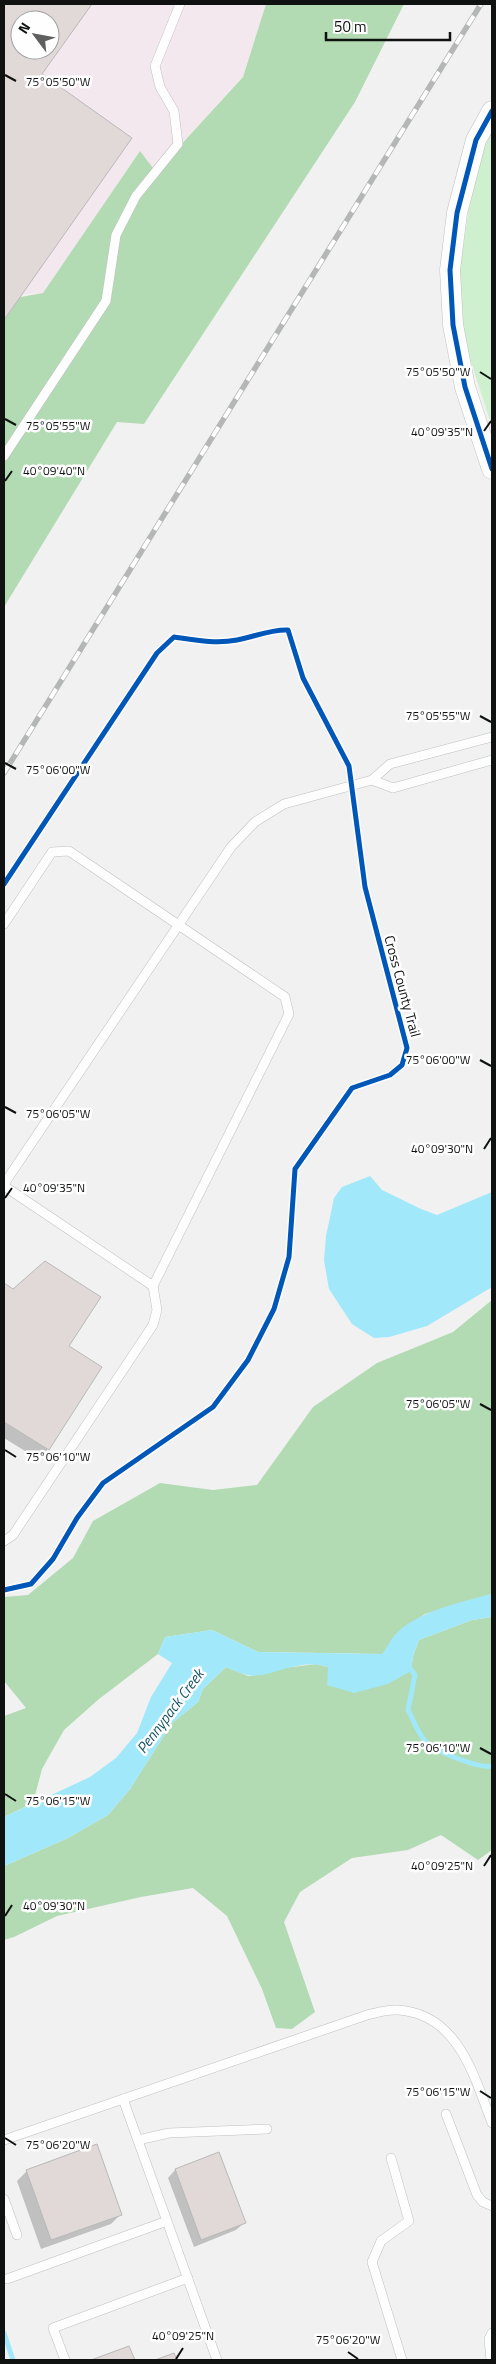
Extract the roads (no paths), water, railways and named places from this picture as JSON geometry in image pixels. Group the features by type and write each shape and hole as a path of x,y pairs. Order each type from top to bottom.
{"street":[{"path":"492,111 476,140 457,213 450,270 453,325 465,387 492,469"}],"lane":[{"path":"4,456 106,301 116,235 136,196 178,144 174,111 160,87 155,66 180,4"},
{"path":"153,1286 4,1185 231,847 255,822 284,804 372,780 390,764 492,737"},
{"path":"372,780 393,788 492,760"},
{"path":"4,924 52,852 69,851 285,997 289,1014 153,1286 157,1310 153,1325 12,1535 4,1541"},
{"path":"4,2140 367,2015 395,2010 416,2013 438,2024 456,2040 469,2064 492,2123"},
{"path":"123,2099 217,2360"},
{"path":"446,2114 477,2195 483,2202 492,2206"},
{"path":"138,2140 169,2133 267,2129"},
{"path":"391,2158 409,2221 381,2241 372,2262 402,2360"},
{"path":"4,2199 17,2235"},
{"path":"7,2279 167,2221"},
{"path":"65,2360 53,2328 188,2278"},
{"path":"491,2360 489,2339 492,2333"}],"water":[{"path":"370,1176 382,1190 437,1215 492,1192 492,1287 427,1326 389,1337 374,1338 352,1324 329,1289 324,1260 326,1236 334,1198 342,1187"},
{"name":"Pennypack Creek","path":"492,1594 492,1617 472,1620 419,1640 413,1656 411,1671 388,1684 354,1693 327,1685 328,1667 317,1665 296,1666 257,1675 237,1672 226,1667 203,1689 198,1702 172,1723 130,1789 108,1815 68,1838 4,1866 4,1817 90,1777 116,1758 137,1733 151,1697 172,1663 158,1654 165,1637 212,1630 258,1652 382,1654 395,1635 415,1620 440,1608"}],"waterway":[{"path":"408,1665 415,1675 408,1710 424,1740 432,1747 459,1759 478,1765 492,1766"},
{"path":"4,2333 13,2360"}],"railway":[{"path":"4,773 481,4"}]}
